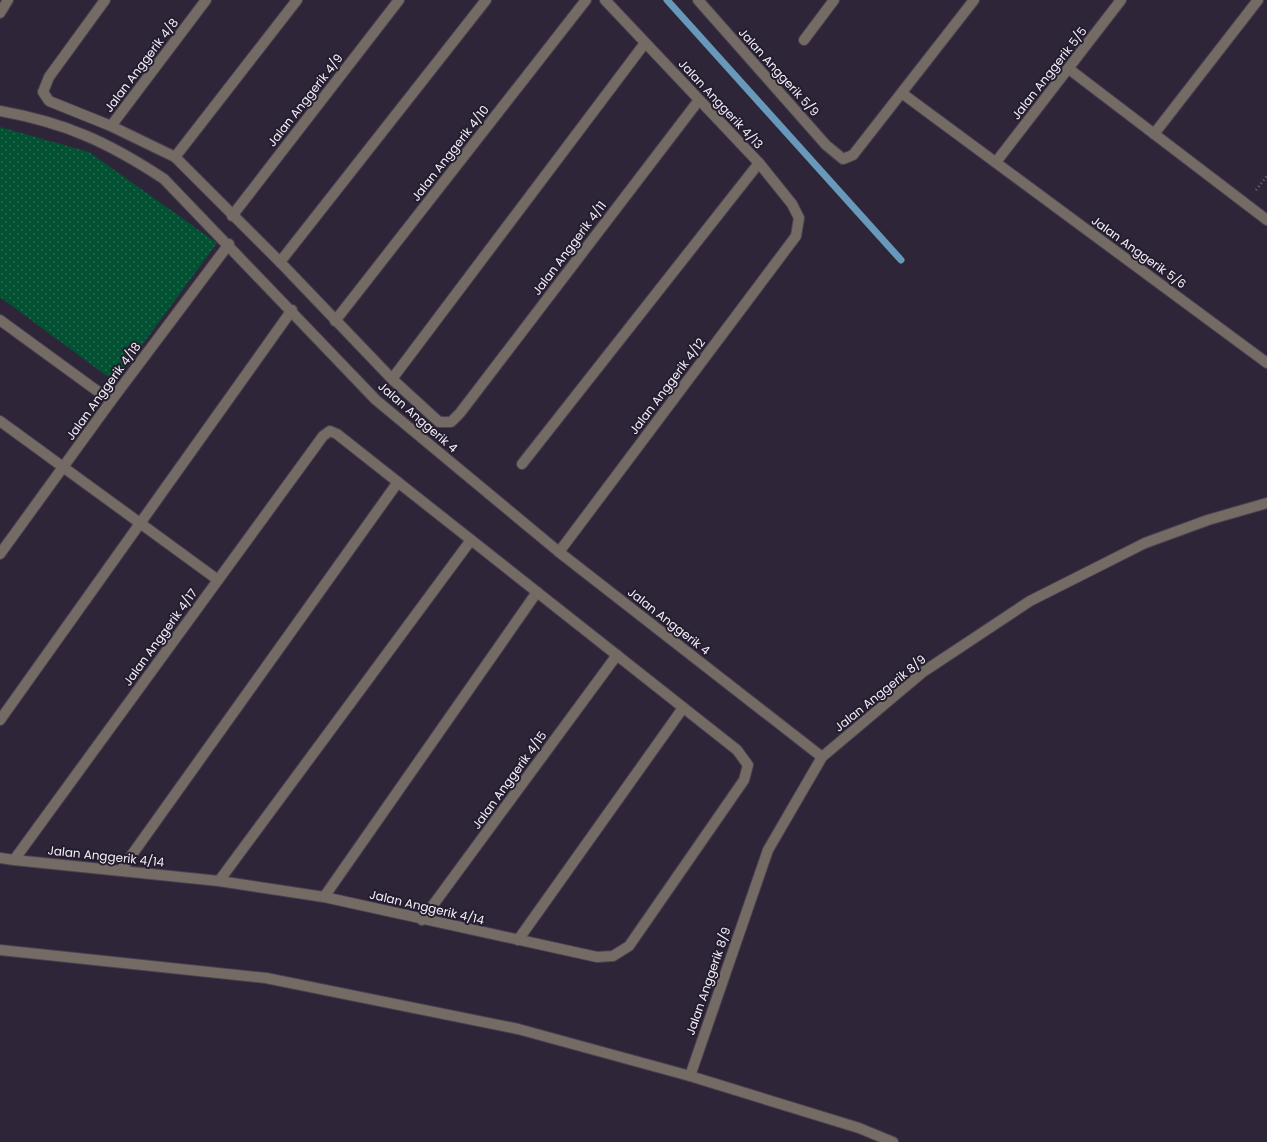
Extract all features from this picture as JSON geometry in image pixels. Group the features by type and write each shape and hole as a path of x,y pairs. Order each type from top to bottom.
{"street":[{"path":"0,13 8,0"},
{"path":"105,0 49,77 43,92 49,101 111,126 175,157 297,0"},
{"name":"Jalan Anggerik 4/8","path":"111,126 206,0"},
{"name":"Jalan Anggerik 4/9","path":"232,216 399,0"},
{"path":"280,262 486,0"},
{"name":"Jalan Anggerik 4/10","path":"335,321 586,0"},
{"name":"Jalan Anggerik 4/13","path":"605,0 759,163 792,204 799,218 796,236"},
{"name":"Jalan Anggerik 5/9","path":"698,0 826,144 843,159 853,155 903,94"},
{"path":"804,40 834,0"},
{"path":"903,94 974,0"},
{"name":"Jalan Anggerik 5/5","path":"996,162 1121,0"},
{"path":"1154,134 1258,0"},
{"path":"392,379 645,43"},
{"path":"1068,69 1267,220"},
{"name":"Jalan Anggerik 5/6","path":"903,94 1267,363"},
{"name":"Jalan Anggerik 4/11","path":"175,157 232,216 280,262 392,379 439,422 451,422 699,100"},
{"name":"Jalan Anggerik 4","path":"0,111 36,118 88,135 129,156 164,179 229,244 376,400 559,552 822,757"},
{"path":"522,464 759,163"},
{"name":"Jalan Anggerik 4/12","path":"559,552 796,236"},
{"name":"Jalan Anggerik 4/18","path":"1,550 229,244"},
{"path":"0,720 292,310"},
{"path":"0,320 112,401"},
{"path":"0,422 218,580"},
{"name":"Jalan Anggerik 4/17","path":"14,860 323,436 330,431 337,434 398,482"},
{"path":"121,870 398,482 683,708 518,940"},
{"name":"Jalan Anggerik 8/9","path":"690,1076 768,850 822,757 923,672 1030,601 1145,542 1208,520 1267,504"},
{"path":"219,881 471,540"},
{"path":"324,897 537,592"},
{"name":"Jalan Anggerik 4/15","path":"422,920 617,655"},
{"name":"Jalan Anggerik 4/14","path":"0,858 219,881 324,897 422,920 597,957 613,956 629,946 744,780 748,765 737,750 683,708"},
{"path":"0,950 266,978 518,1029 690,1076 860,1128 893,1142"}],"green space":[{"path":"0,127 89,152 217,243 115,382 0,297"}],"waterway":[{"path":"667,0 901,260"}]}
